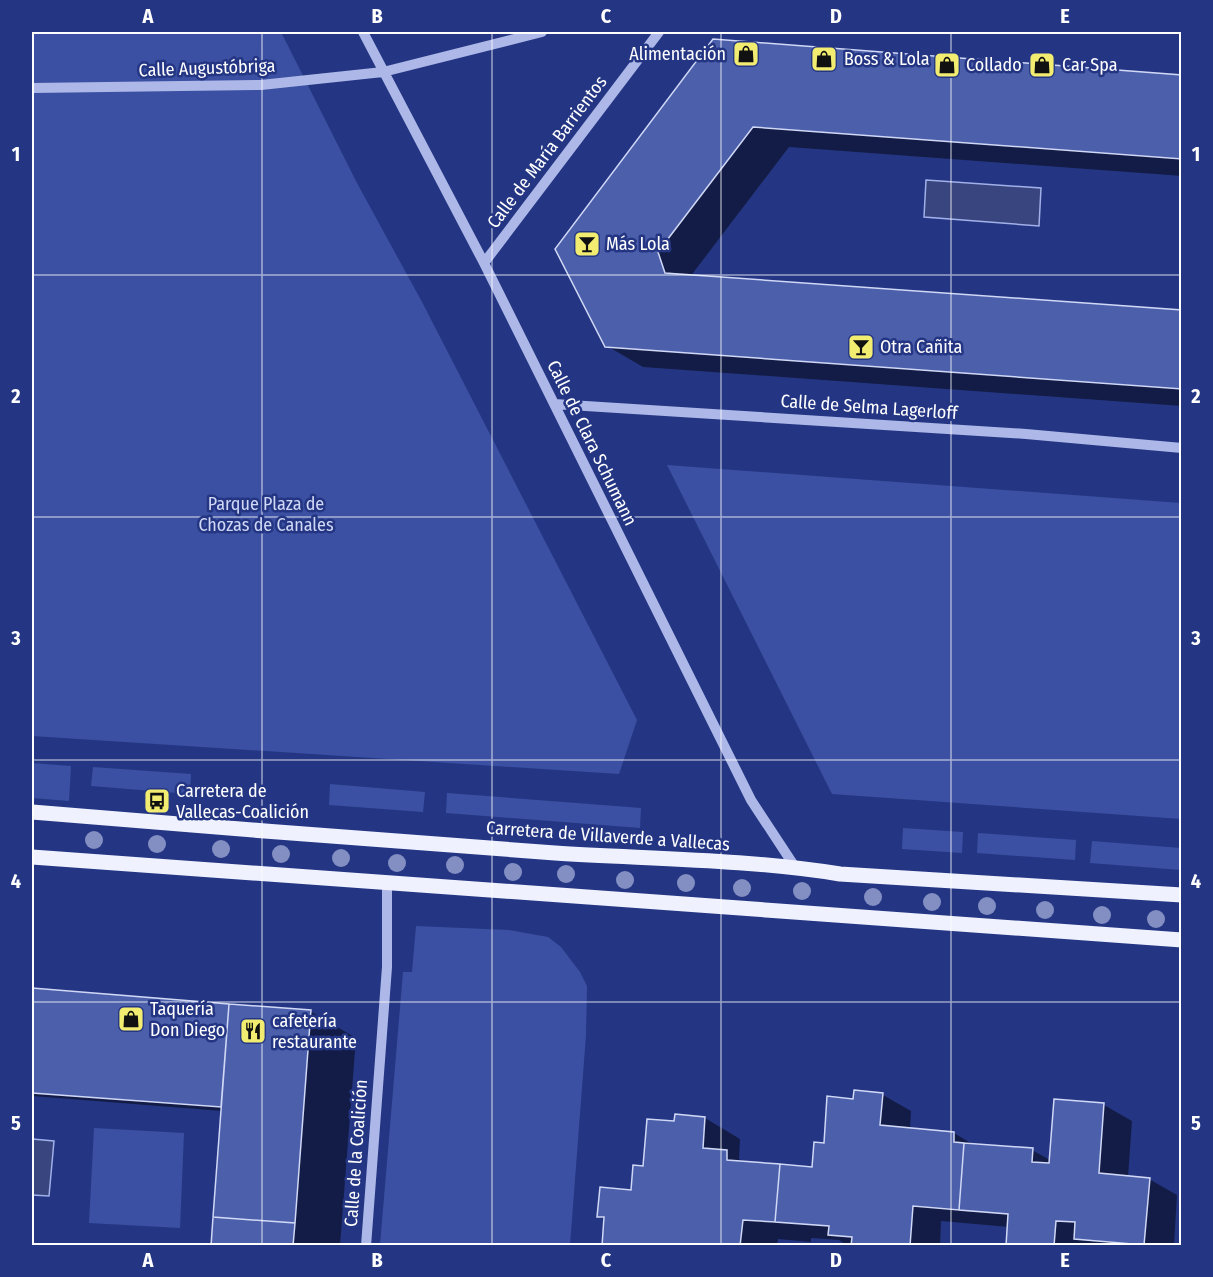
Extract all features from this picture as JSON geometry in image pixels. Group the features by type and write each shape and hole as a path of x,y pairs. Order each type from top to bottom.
{"main road":[{"name":"Carretera de Villaverde a Vallecas","path":"32,812 276,833 795,867 840,874 1182,896"},
{"path":"32,857 1182,940"}],"street":[{"name":"Calle de Clara Schumann","path":"363,32 484,263 751,800 795,867"},
{"name":"Calle Augustóbriga","path":"32,88 261,85 384,72 542,32"},
{"name":"Calle de María Barrientos","path":"484,263 659,32"},
{"name":"Calle de Selma Lagerloff","path":"554,404 1026,434 1182,448"},
{"name":"Calle de la Coalición","path":"366,1245 387,967 387,883"}],"green space":[{"name":"Parque Plaza de Chozas de Canales","path":"32,32 281,32 357,183 422,302 637,720 619,774 32,736"},
{"path":"667,465 1181,503 1181,819 832,794"},
{"path":"32,763 71,766 69,801 32,798"},
{"path":"93,767 191,774 190,794 91,786"},
{"path":"330,784 425,792 423,812 329,805"},
{"path":"447,793 641,808 640,828 446,813"},
{"path":"903,828 963,832 962,853 902,849"},
{"path":"978,833 1076,840 1075,860 977,853"},
{"path":"1092,841 1181,848 1181,870 1090,863"},
{"path":"416,926 509,930 548,937 561,947 580,972 587,986 586,1035 570,1245 380,1245 403,972 412,972"},
{"path":"94,1128 184,1133 180,1228 89,1223"}],"shaded area":[{"path":"926,180 1041,188 1039,226 924,217"},
{"path":"32,1139 54,1141 49,1196 32,1195"}],"building":[{"path":"713,39 1182,75 1182,159 753,127 658,252 665,273 1182,310 1182,389 605,347 555,249"},
{"path":"32,988 229,1004 221,1107 32,1093"},
{"path":"229,1004 311,1010 295,1223 213,1217"},
{"path":"854,1090 883,1093 880,1125 954,1132 954,1142 964,1143 959,1210 913,1206 910,1246 851,1246 852,1237 828,1235 829,1226 775,1222 780,1164 812,1167 814,1142 824,1143 827,1096 853,1099"},
{"path":"1054,1099 1104,1103 1099,1173 1150,1178 1144,1245 1074,1239 1075,1222 1056,1221 1054,1246 1006,1246 1008,1214 959,1210 964,1143 1033,1148 1032,1162 1049,1163"},
{"path":"675,1114 705,1117 703,1148 727,1150 727,1160 780,1164 775,1222 743,1220 740,1246 602,1246 604,1217 597,1217 600,1187 631,1190 633,1165 643,1166 647,1119 674,1121"},
{"path":"213,1217 295,1223 293,1246 211,1246"}],"place":[{"name":"Alimentación","path":"746,54"},
{"name":"Boss & Lola","path":"824,59"},
{"name":"Collado","path":"947,65"},
{"name":"Car Spa","path":"1042,65"},
{"name":"Más Lola","path":"587,244"},
{"name":"Otra Cañita","path":"861,347"},
{"name":"Carretera de Vallecas-Coalición","path":"157,801"},
{"name":"Taquería Don Diego","path":"131,1019"},
{"name":"cafetería restaurante","path":"253,1031"}]}
